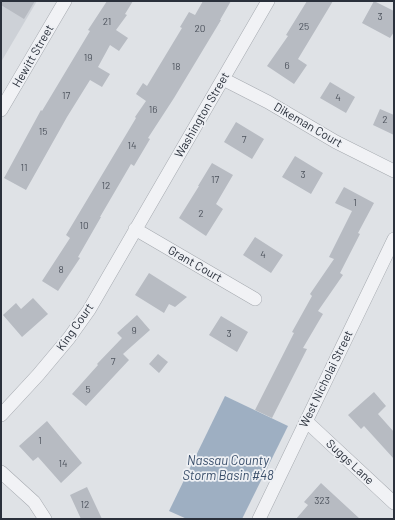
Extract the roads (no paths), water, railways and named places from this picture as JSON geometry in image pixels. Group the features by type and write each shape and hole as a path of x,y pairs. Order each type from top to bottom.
{"street":[{"name":"Hewitt Street","path":"1,110 65,1"},
{"name":"Washington Street","path":"136,229 268,1"},
{"name":"Dikeman Court","path":"223,79 268,102 336,142 394,171"},
{"name":"Grant Court","path":"136,229 255,298"},
{"name":"King Court","path":"1,415 38,375 69,338 89,310 136,229"},
{"name":"West Nicholai Street","path":"258,519 306,421 391,257 394,239"},
{"name":"Suggs Lane","path":"306,421 394,503"},
{"path":"1,472 34,502 45,519"}],"water":[{"name":"Nassau County Storm Basin #48","path":"225,396 288,426 242,519 187,519 169,511"}]}
